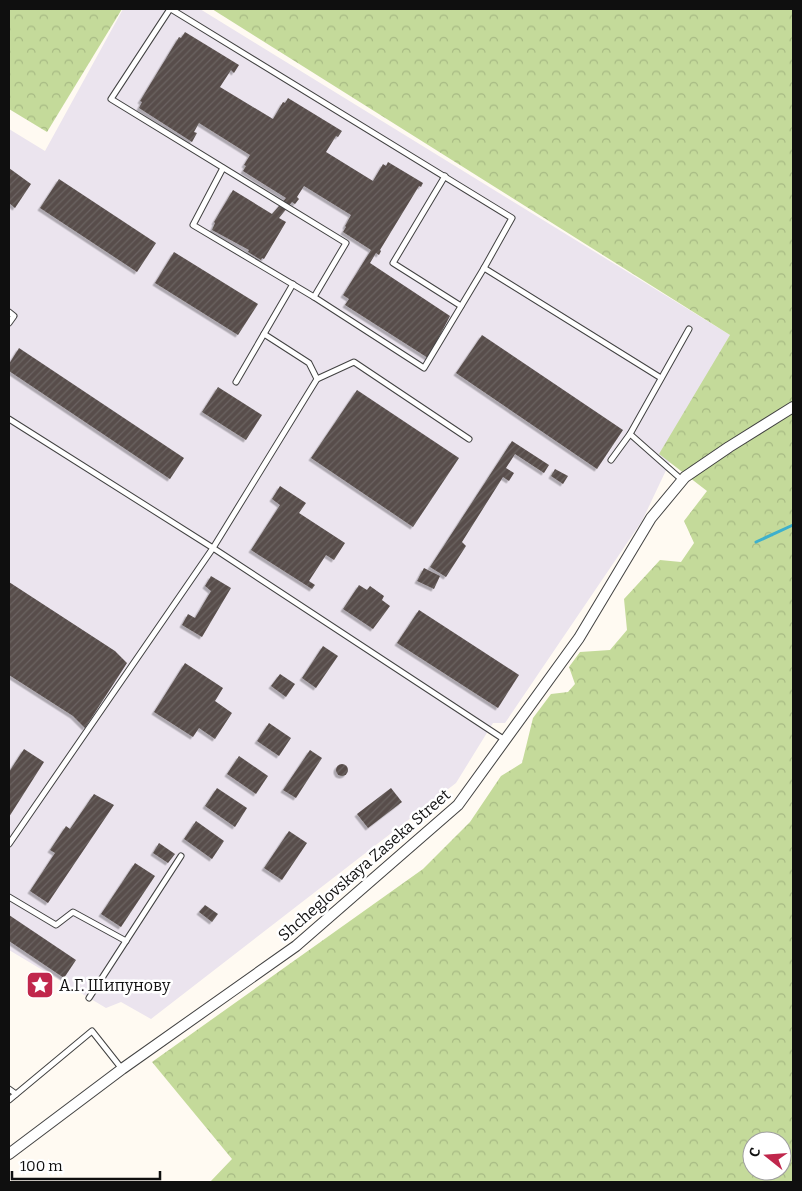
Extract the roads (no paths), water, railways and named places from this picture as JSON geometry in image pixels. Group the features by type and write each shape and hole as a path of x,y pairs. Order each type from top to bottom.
{"street":[{"name":"Shcheglovskaya Zaseka Street","path":"9,1154 28,1144 114,1078 122,1069 296,946 458,806 579,638 651,518 682,480 729,447 793,407"}],"lane":[{"path":"223,168 193,225 293,284 424,368 512,218 171,9 111,99 346,243 314,297"},
{"path":"445,176 393,263 461,306"},
{"path":"484,268 661,378"},
{"path":"236,382 293,284"},
{"path":"9,312 14,316 9,323"},
{"path":"611,460 630,434 690,329"},
{"path":"264,334 309,363 317,379"},
{"path":"9,844 213,548 317,379 354,362 469,439"},
{"path":"9,419 213,548 505,740"},
{"path":"630,434 682,480"},
{"path":"89,998 181,856"},
{"path":"9,897 56,925 73,912 126,941"},
{"path":"9,1100 92,1031 122,1069"},
{"path":"9,1088 16,1094"}],"waterway":[{"path":"756,542 793,525"}],"place":[{"name":"А.Г. Шипунову","path":"40,985"}]}
